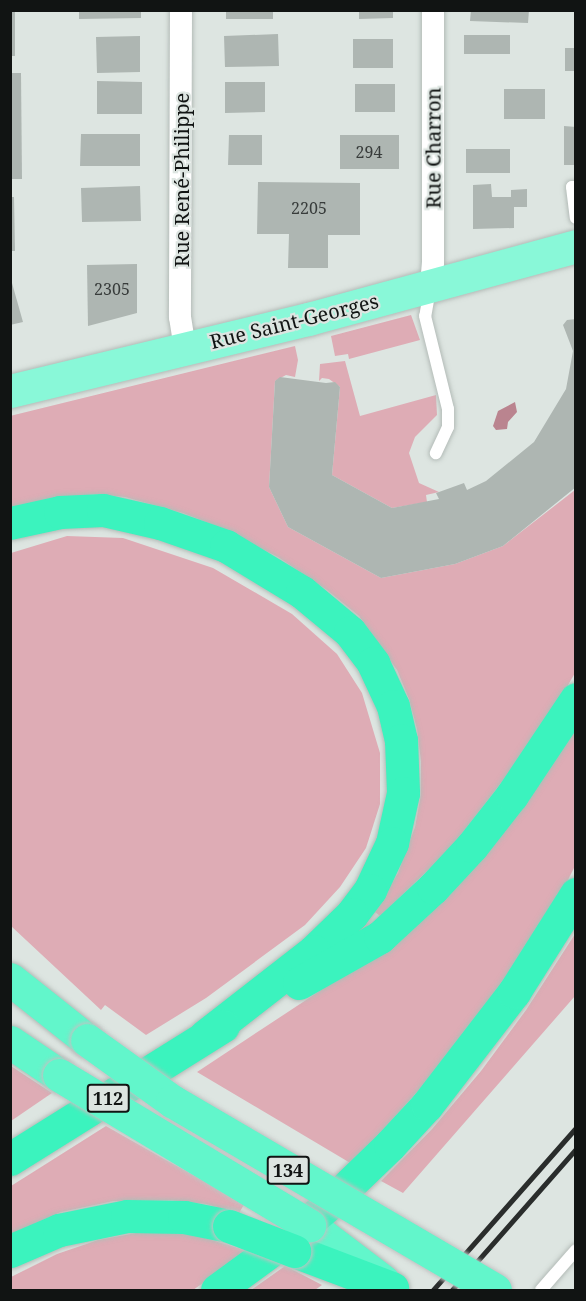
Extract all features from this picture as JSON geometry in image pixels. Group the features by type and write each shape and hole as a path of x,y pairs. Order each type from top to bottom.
{"highway":[{"path":"10,523 60,512 103,510 170,525 226,546 302,592 350,632 373,663 393,706 401,740 403,793 392,843 370,890 346,920 314,951 205,1036"},
{"path":"205,1036 380,937 399,921 472,846 524,779 576,699"},
{"path":"217,1290 324,1208 390,1145 427,1105 514,992 576,894"},
{"name":"134","path":"10,979 154,1089 495,1290"},
{"name":"112","path":"10,1159 205,1036"},
{"name":"134","path":"10,1042 59,1075 309,1224 394,1289"},
{"path":"10,1251 59,1230 127,1216 184,1217 229,1226 394,1289"}],"main road":[{"name":"Rue Saint-Georges","path":"10,391 185,349 576,246"}],"street":[{"name":"Rue René-Philippe","path":"181,10 180,317 185,349"},
{"name":"Rue Charron","path":"431,285 433,263 433,10"}],"lane":[{"path":"576,187 572,187 576,218"},
{"path":"431,285 425,316 448,409 448,427 436,453"},
{"path":"541,1290 576,1250"}],"shaded area":[{"path":"411,315 420,340 349,359 348,354 335,356 331,336"},
{"path":"295,346 298,360 295,377 286,375 275,381 269,487 288,527 381,578 455,564 503,546 575,490 575,673 542,730 449,850 380,916 375,912 398,873 415,827 421,794 421,762 417,729 409,699 397,670 359,616 327,590 278,557 219,527 183,513 125,497 94,494 11,508 10,416"},
{"path":"345,361 360,416 436,395 437,415 415,437 409,453 419,483 439,492 426,495 427,502 392,508 332,475 340,387 329,379 322,378 319,381 320,364"},
{"path":"515,402 517,412 508,422 507,429 496,430 493,426 498,411"},
{"path":"67,536 123,538 213,568 292,614 337,654 362,693 380,753 380,804 366,848 340,887 305,925 206,998 146,1035 105,1005 101,1010 11,926 11,553"},
{"path":"575,725 575,866 563,890 462,1042 352,1164 197,1072 353,969"},
{"path":"575,934 575,996 403,1193 381,1181 432,1129 481,1071 526,1010"},
{"path":"11,1066 52,1093 10,1121"},
{"path":"106,1126 245,1203 239,1213 206,1204 171,1200 114,1201 61,1212 11,1234 11,1186"},
{"path":"147,1231 194,1235 249,1251 193,1290 11,1290 11,1277 57,1254 98,1240"},
{"path":"285,1266 322,1285 315,1290 251,1290"}],"building":[{"path":"10,10 15,10 15,56 10,56"},
{"path":"79,10 141,10 141,18 79,19"},
{"path":"226,10 273,10 273,19 226,19"},
{"path":"359,10 393,10 393,18 359,19"},
{"path":"471,10 529,10 528,23 470,21"},
{"path":"278,34 279,66 225,67 224,36"},
{"path":"464,35 510,35 510,54 464,54"},
{"path":"140,36 140,72 97,73 96,37"},
{"path":"353,39 393,39 393,68 353,68"},
{"path":"565,48 576,48 576,71 565,71"},
{"path":"10,73 21,73 22,179 10,179"},
{"path":"97,81 142,82 142,114 97,114"},
{"path":"225,82 265,82 265,112 225,113"},
{"path":"355,84 395,84 395,112 355,112"},
{"path":"504,89 545,89 545,119 504,119"},
{"path":"564,126 576,127 576,165 564,165"},
{"path":"81,134 140,134 140,166 80,166"},
{"path":"229,135 262,135 262,165 228,165"},
{"path":"340,135 399,135 399,169 340,169"},
{"path":"466,149 510,149 510,173 466,173"},
{"path":"258,182 360,183 360,235 328,235 328,268 288,268 289,234 257,234"},
{"path":"491,184 492,197 511,197 511,190 527,189 527,207 514,207 514,228 473,229 473,185"},
{"path":"140,186 141,221 82,222 81,188"},
{"path":"10,197 14,197 15,251 10,251"},
{"path":"137,264 137,313 88,326 87,265"},
{"path":"10,276 23,322 10,325"},
{"path":"576,319 576,487 503,546 455,564 381,578 288,527 269,487 275,381 280,377 326,383 335,382 340,387 332,475 392,508 439,499 436,493 464,483 467,490 486,481 534,442 566,389 573,351 563,325 567,320"}],"railway":[{"path":"433,1290 576,1128"},
{"path":"452,1290 576,1149"}]}
